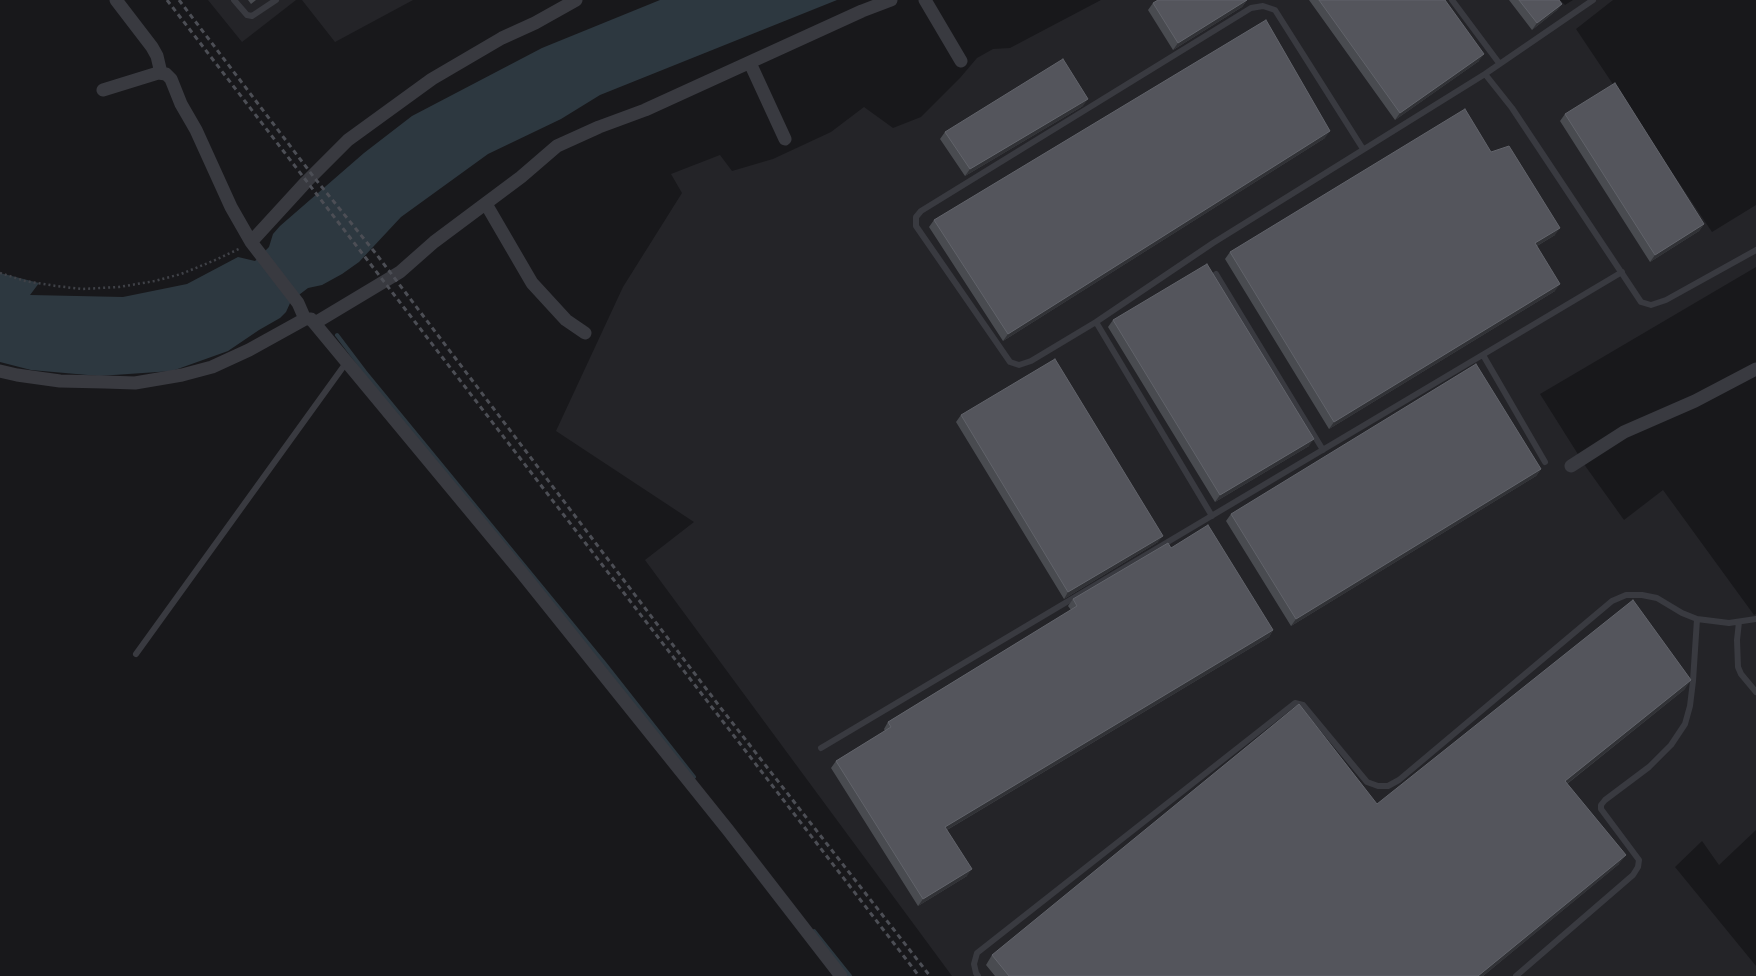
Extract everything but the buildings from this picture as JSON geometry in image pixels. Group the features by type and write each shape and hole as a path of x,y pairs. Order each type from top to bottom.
{"street":[{"path":"116,0 152,47 157,56 161,73"},
{"path":"254,247 306,182 348,140 432,79 502,38 535,23 576,0"},
{"path":"0,371 60,381 135,383 182,375 212,367 310,321 393,277 434,242 521,177 557,146 599,127 645,110 862,11 891,0"},
{"path":"925,0 961,61"},
{"path":"750,63 785,139"},
{"path":"103,90 161,73 166,74 172,79 181,104 196,130 231,207 254,247 298,303 310,321 521,572 728,830 841,976"},
{"path":"486,204 532,283 566,320 585,333"},
{"path":"1571,466 1624,432 1695,401 1756,368"}],"lane":[{"path":"234,0 247,15 252,16 276,0"},
{"path":"1452,0 1499,62"},
{"path":"1363,149 1275,10 1263,6 1251,8 921,211 916,217 916,226 1010,362 1019,365 1031,361 1096,322 1213,243 1485,74 1499,62 1593,0"},
{"path":"1485,74 1512,108 1641,302 1651,305 1657,304 1756,250"},
{"path":"821,748 1622,272"},
{"path":"1216,274 1323,450"},
{"path":"1096,322 1212,516"},
{"path":"1483,355 1545,462"},
{"path":"136,654 346,363"},
{"path":"978,976 974,964 978,953 1296,702 1304,705 1367,782 1378,786 1388,786 1398,780 1612,601 1626,595 1642,594 1657,598 1682,613 1697,619 1729,623 1756,619"},
{"path":"1516,976 1634,875 1638,867 1639,860 1600,809 1600,805 1649,767 1671,745 1685,724 1690,706 1693,681 1697,619"},
{"path":"1739,622 1737,640 1738,667 1756,692"}],"path":[{"path":"0,273 25,281 56,286 82,288 119,286 155,281 181,274 254,247"}],"shaded area":[{"path":"208,0 296,0 242,42"},
{"path":"302,0 413,0 335,42"},
{"path":"660,0 837,0 600,95 561,119 488,154 401,217 359,262 342,274 322,285 308,288 291,301 286,312 280,318 228,351 172,371 99,376 31,370 0,362 0,273 39,283 30,295 123,297 187,284 238,257 255,261 269,247 273,234 280,226 364,153 412,116 542,48"},
{"path":"1101,0 1560,0 1565,5 1573,0 1613,0 1576,29 1712,232 1756,205 1756,267 1540,394 1586,467 1624,520 1663,490 1754,615 1756,614 1756,830 1719,865 1702,841 1675,867 1756,966 1756,976 952,976 645,560 694,522 556,431 623,287 682,193 671,174 720,155 732,171 773,159 831,132 864,107 893,128 921,117 960,78 977,58 993,49 1010,48"}],"waterway":[{"path":"337,335 365,372 605,664 694,777"},
{"path":"814,931 850,976"}],"railway":[{"path":"167,0 919,976"},
{"path":"179,0 313,176 377,255 720,707 930,976"}]}
